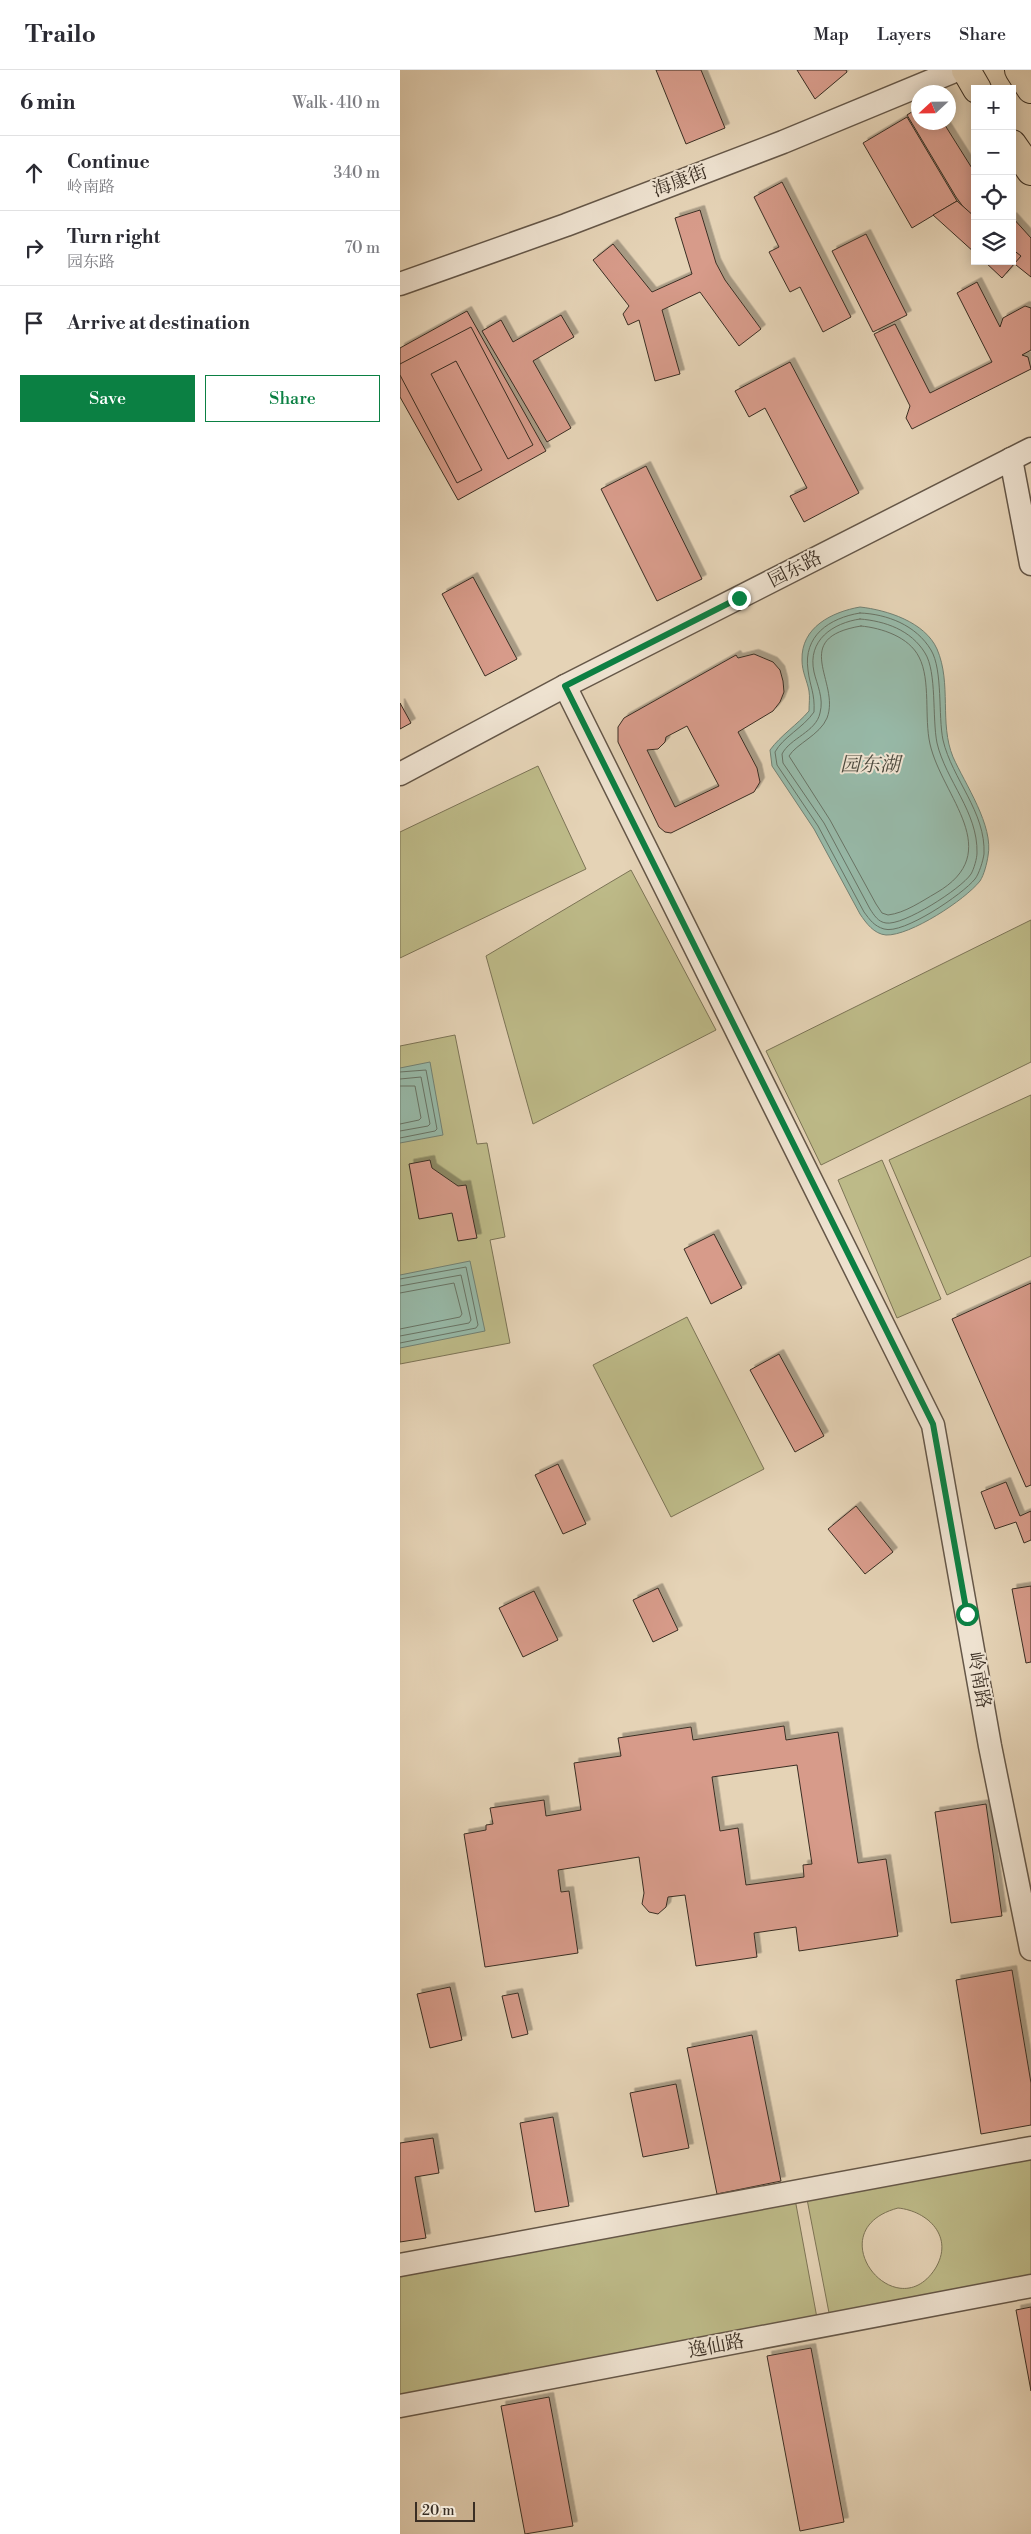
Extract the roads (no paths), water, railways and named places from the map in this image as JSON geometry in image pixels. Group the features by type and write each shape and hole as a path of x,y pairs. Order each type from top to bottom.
{"main road":[{"path":"966,70 975,85"},
{"path":"1019,70 1031,89"},
{"path":"1016,150 1031,171"}],"street":[{"name":"海康街","path":"400,284 566,225 783,142 957,70"},
{"name":"园东路","path":"400,774 565,686 1031,449"},
{"path":"1011,459 1031,564"},
{"name":"岭南路","path":"565,686 933,1424 990,1746 1031,1949"},
{"path":"400,2265 1031,2148"},
{"name":"逸仙路","path":"400,2406 1031,2286"}],"water":[{"name":"园东湖","path":"860,607 893,614 904,619 924,631 937,649 944,676 949,744 953,757 983,819 989,844 988,859 984,872 980,881 973,889 936,916 909,930 886,935 874,930 860,914 814,829 772,766 770,750 809,711 809,691 802,660 803,648 807,638 820,623 829,617"},
{"path":"430,1062 443,1135 400,1143 400,1068"},
{"path":"470,1261 485,1331 400,1348 400,1275"}]}
